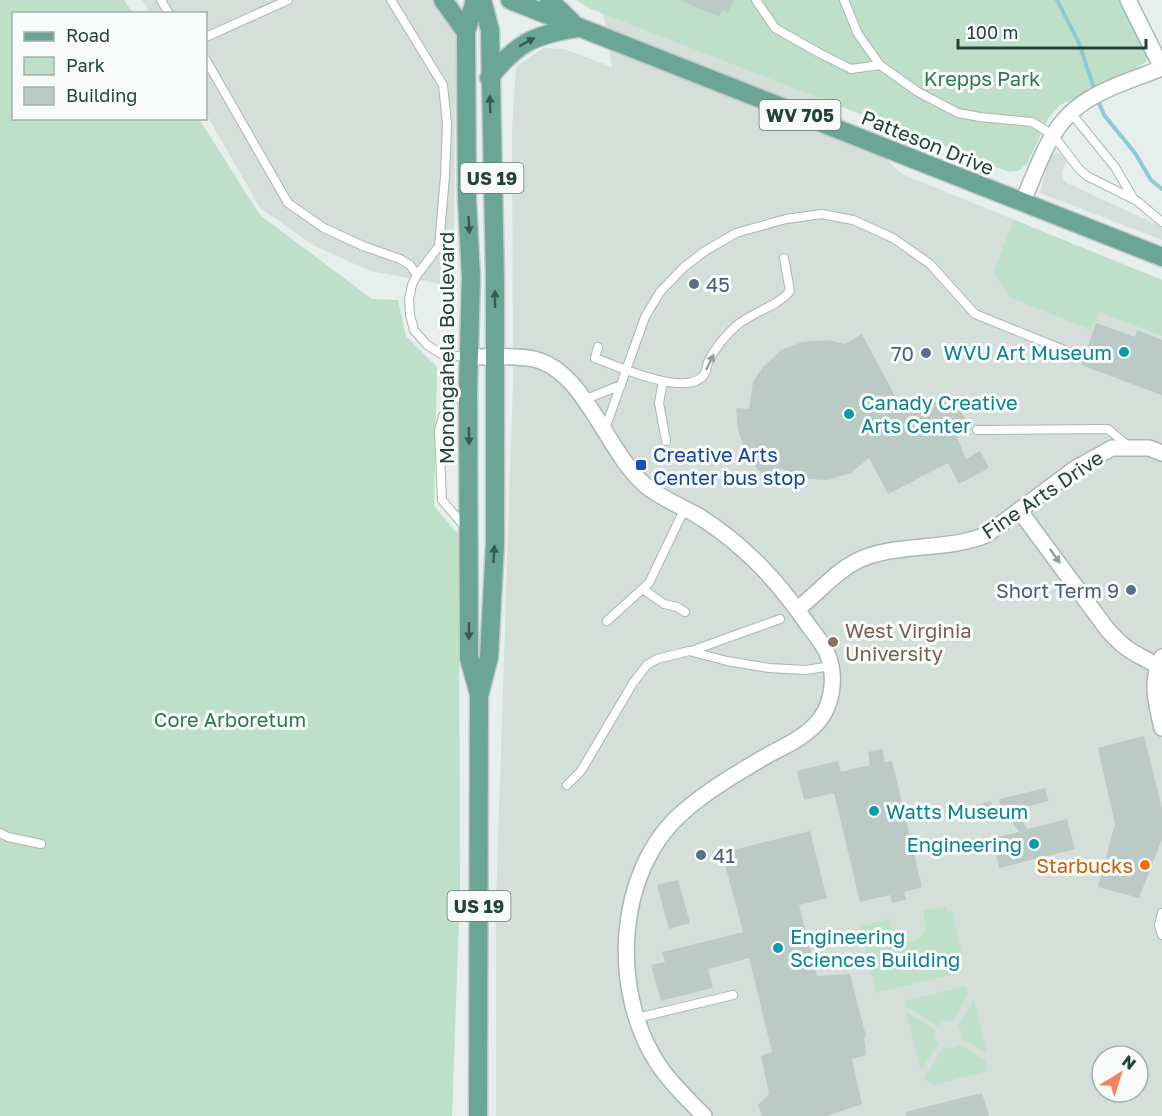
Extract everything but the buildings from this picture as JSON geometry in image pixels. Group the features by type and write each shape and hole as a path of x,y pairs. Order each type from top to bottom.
{"main road":[{"path":"443,0 465,32"},
{"name":"Monongahela Boulevard","path":"475,0 465,32 467,200 471,277 468,390 469,658 479,696"},
{"name":"Monongahela Boulevard","path":"478,1116 479,696 489,657 495,544 495,280 489,78 490,30 482,0"},
{"name":"Patteson Drive","path":"510,0 1162,257"},
{"path":"549,0 577,28"},
{"path":"489,78 511,53 530,40 545,34 577,28"}],"street":[{"path":"1022,203 1053,135 1071,113 1086,101 1162,68 1128,0"},
{"path":"470,357 532,359 551,365 567,377 628,469 646,486 727,535 757,561 778,583 827,653 831,666 832,686 829,704 813,728 713,790 689,807 663,832 638,881 630,908 626,963 628,982 637,1017 658,1065 704,1116"},
{"name":"Fine Arts Drive","path":"797,609 835,575 855,562 876,555 947,546 986,535 1062,477 1112,448 1149,448 1162,453"},
{"path":"1019,510 1115,638 1134,655 1160,661 1154,683 1162,728"}],"lane":[{"path":"207,37 288,0"},
{"path":"391,0 443,85 447,124 439,246 412,285 409,298 410,315 414,330 427,345 443,355 455,358 470,357"},
{"path":"756,0 775,28 819,53 850,69 880,65"},
{"path":"844,0 858,34 880,65 918,92 958,113 1032,122 1053,135 1087,176 1134,200 1162,222"},
{"path":"207,62 288,203 324,228 363,246 400,259 410,265 417,275"},
{"path":"1071,113 1115,167 1134,200"},
{"path":"604,432 645,317 660,292 684,267 705,251 736,233 786,219 822,214 853,220 893,238 930,264 975,314 1071,353"},
{"path":"598,347 595,358 663,381 684,385 694,382 703,376 724,337 737,325 784,298 790,291 784,258"},
{"path":"663,381 659,404 666,441"},
{"path":"583,400 621,385"},
{"path":"468,390 452,401 443,416 439,430 438,458 442,500 470,534"},
{"path":"977,430 1108,429 1130,447"},
{"path":"607,621 649,584 685,508"},
{"path":"643,589 664,604 685,612"},
{"path":"567,785 581,771 633,683 647,665 667,656 689,651 780,619"},
{"path":"689,651 727,661 769,668 806,670 831,666"},
{"path":"0,833 41,844"},
{"path":"1162,913 1159,925 1162,935"},
{"path":"637,1017 733,995"}],"shaded area":[{"path":"142,0 457,0 453,286 370,271 313,245 260,208 207,116 207,12 149,12"},
{"name":"West Virginia University","path":"601,0 783,64 902,174 1162,280 1162,1116 496,1116 496,902 513,382 512,128 516,67 543,48 564,49 612,67"},
{"path":"1057,152 1068,157 1062,172 1063,179 1067,183 1162,227 1162,240 1040,193 1049,158"}],"green space":[{"name":"Core Arboretum","path":"0,0 124,0 132,12 12,12 12,120 200,120 260,215 372,299 398,300 406,336 437,367 434,506 459,535 460,890 452,1116 0,1116"},
{"name":"Krepps Park","path":"576,0 1128,0 1152,48 1146,62 1111,82 1060,105 1049,117 1027,164 1018,171 1009,172 591,9"},
{"path":"1014,220 1162,280 1162,336 1099,312 1091,330 1011,298 993,273"},
{"path":"946,906 948,912 952,911 963,955 959,957 962,972 876,993 860,927 889,919 896,938 904,942 912,942 920,938 924,931 923,911"},
{"path":"966,986 968,994 953,1021 944,1021 938,1026 906,1006 905,1001"},
{"path":"974,1000 987,1053 962,1039 962,1032 958,1025"},
{"path":"906,1012 935,1030 934,1037 939,1044 921,1070"},
{"path":"960,1045 985,1060 987,1071 934,1085 924,1078 944,1047 953,1048"}],"waterway":[{"path":"1057,0 1079,43 1095,91"},
{"path":"1097,98 1104,115 1135,153 1151,180 1162,189"}],"place":[{"name":"45","path":"694,284"},
{"name":"WVU Art Museum","path":"1124,352"},
{"name":"70","path":"926,353"},
{"name":"Canady Creative Arts Center","path":"849,414"},
{"name":"Creative Arts Center bus stop","path":"641,465"},
{"name":"Short Term 9","path":"1131,590"},
{"name":"West Virginia University","path":"833,642"},
{"name":"Watts Museum","path":"874,811"},
{"name":"Engineering","path":"1034,844"},
{"name":"41","path":"701,855"},
{"name":"Starbucks","path":"1145,865"},
{"name":"Engineering Sciences Building","path":"778,948"}]}
